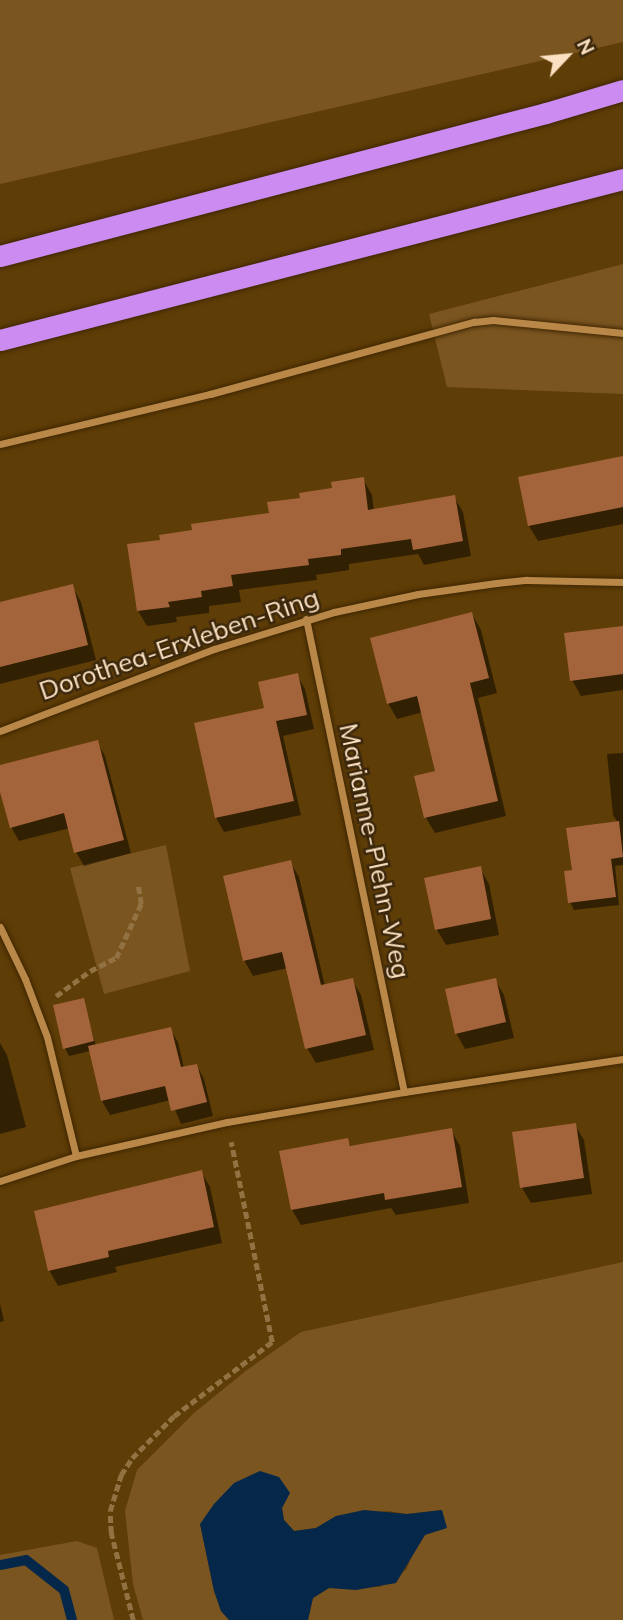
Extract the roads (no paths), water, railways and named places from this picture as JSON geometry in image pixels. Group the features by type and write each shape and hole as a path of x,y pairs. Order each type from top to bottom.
{"highway":[{"path":"0,256 546,113 623,90"},
{"path":"0,340 623,179"}],"street":[{"path":"0,443 210,394 474,322 493,320 623,333"},
{"name":"Dorothea-Erxleben-Ring","path":"0,731 214,649 306,620 418,594 496,583 548,580 623,582"},
{"name":"Marianne-Plehn-Weg","path":"306,620 404,1092"},
{"path":"0,927 47,1037 76,1156"},
{"path":"0,1181 76,1156 227,1122 623,1059"}],"water":[{"path":"260,1471 279,1477 290,1493 282,1508 284,1520 294,1531 316,1528 336,1516 364,1510 407,1514 442,1510 447,1528 425,1535 396,1583 356,1590 329,1588 313,1598 308,1620 229,1620 221,1611 214,1591 200,1524 234,1483"}],"waterway":[{"path":"0,1565 26,1560 64,1590 72,1620"}]}
